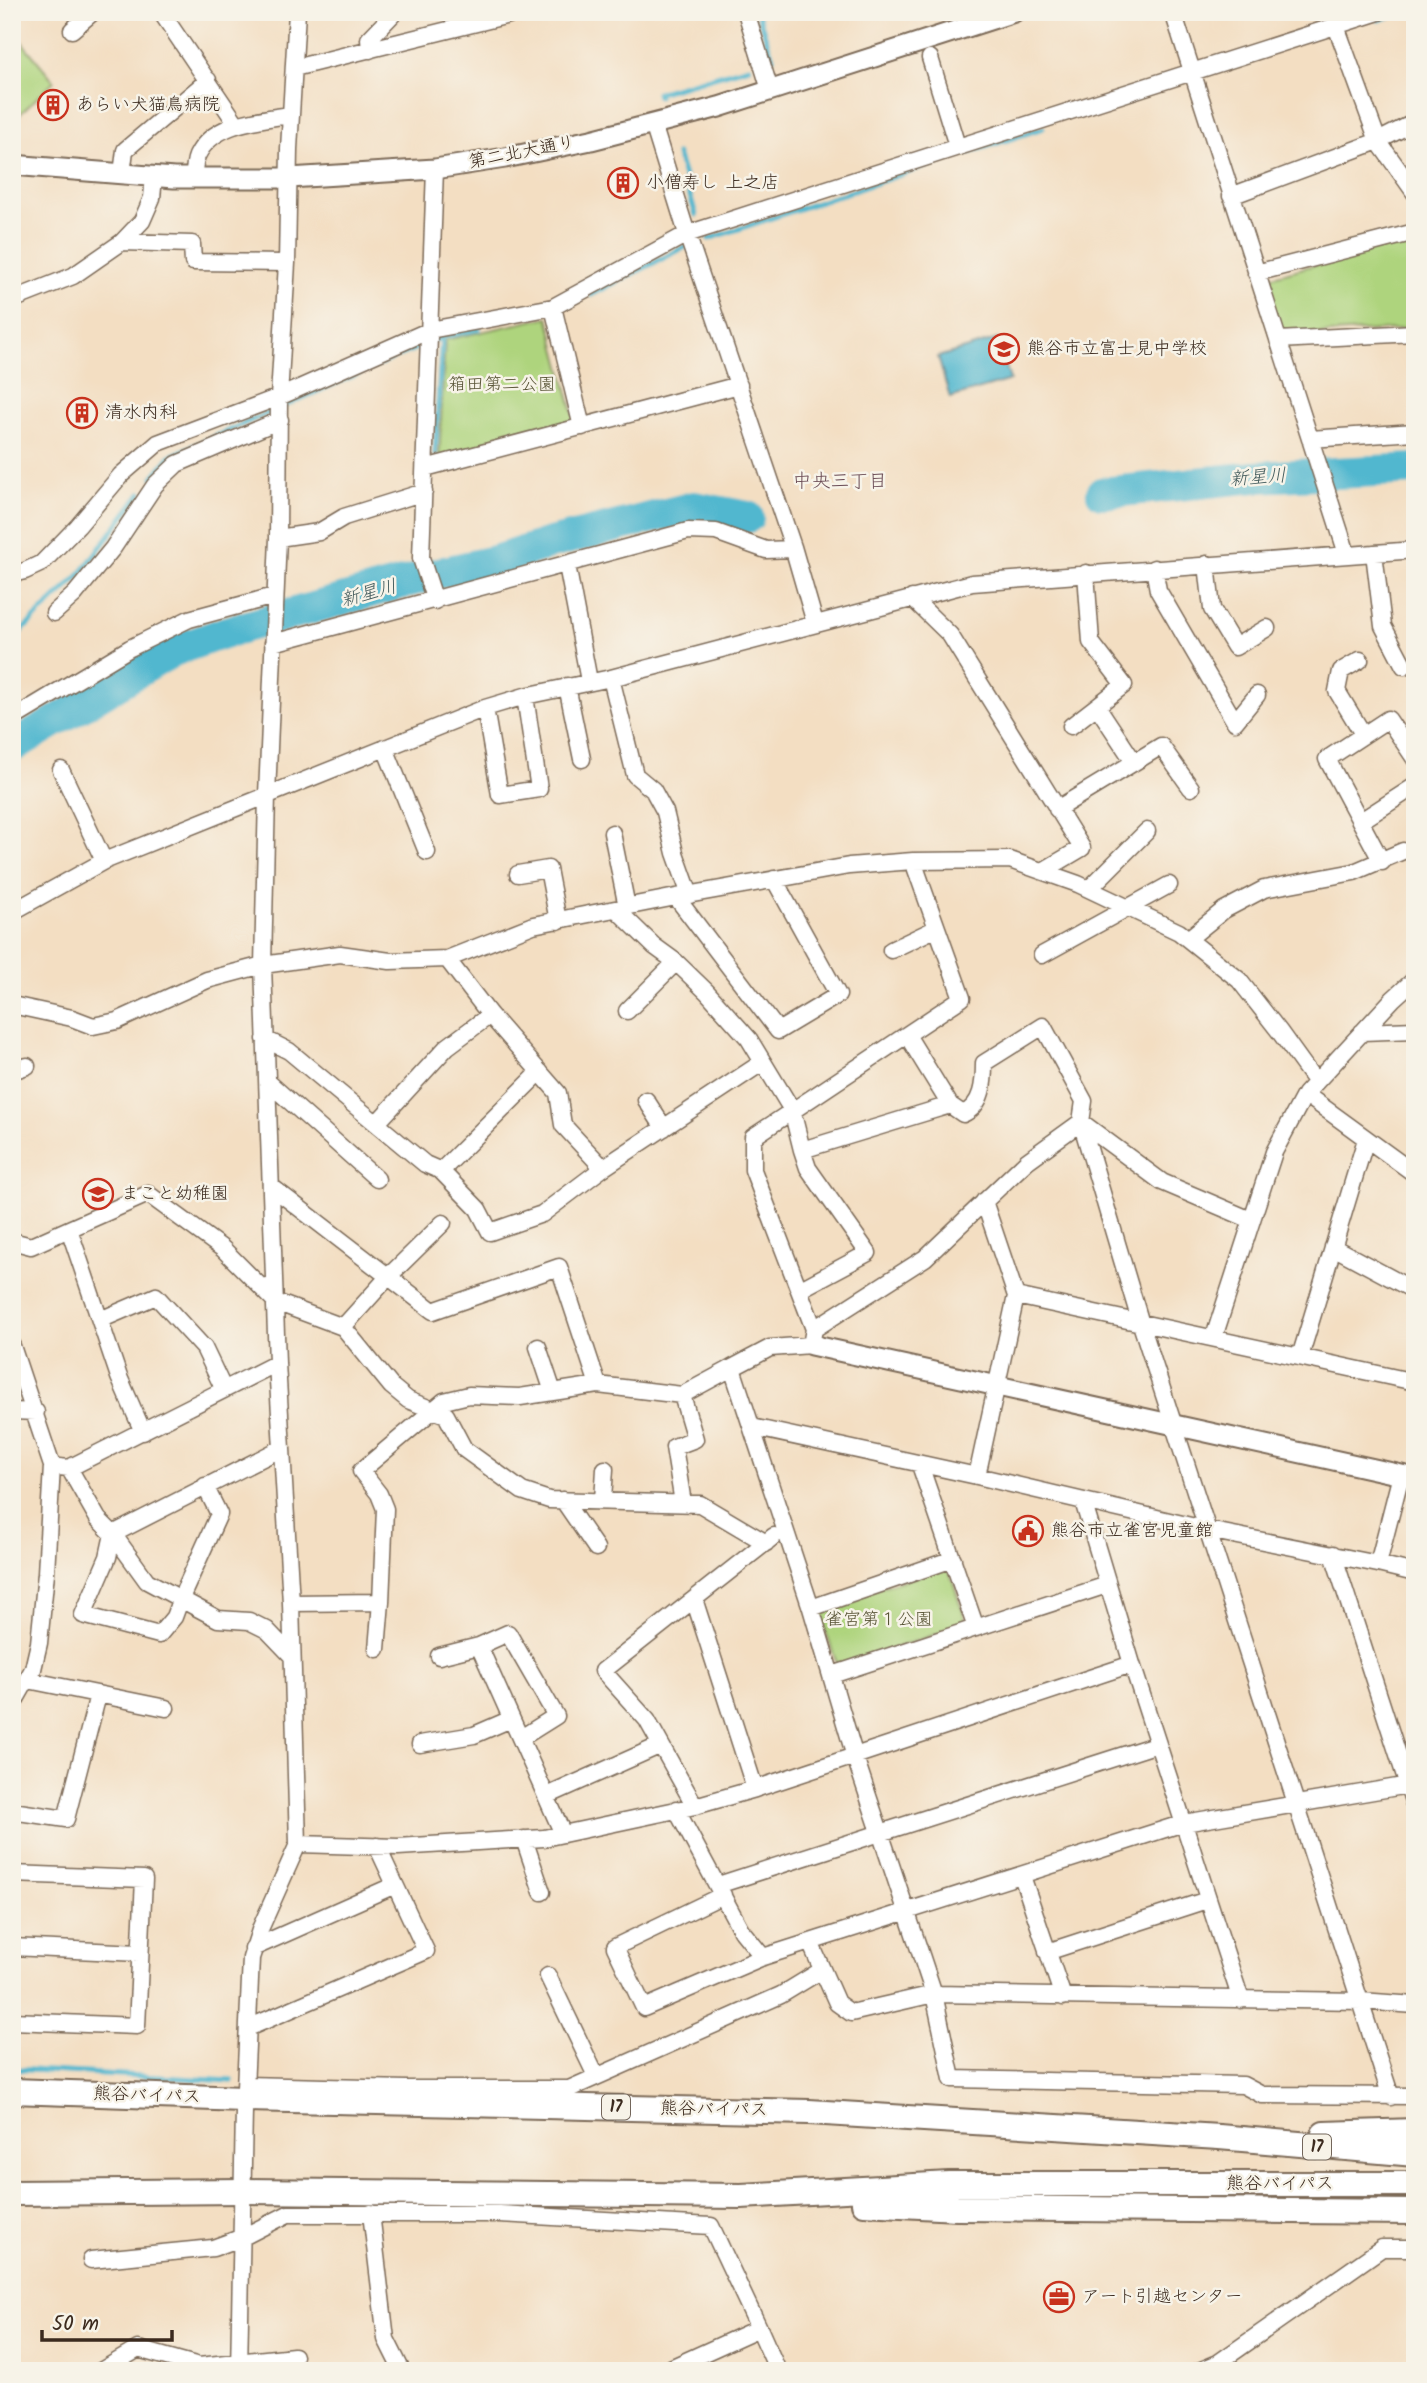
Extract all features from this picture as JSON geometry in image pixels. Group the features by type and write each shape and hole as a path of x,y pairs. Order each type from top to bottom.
{"highway":[{"name":"熊谷バイパス","path":"12,2091 245,2092 809,2112 1219,2137 1415,2154"},
{"name":"17","path":"1219,2137 1415,2131"},
{"name":"熊谷バイパス","path":"12,2193 244,2191 741,2196 949,2184 1415,2184"},
{"name":"17","path":"741,2196 957,2208 1415,2212"}],"street":[{"path":"72,30 93,12"},
{"path":"161,12 236,123"},
{"path":"240,2367 245,2092 253,1948 298,1844 291,1603 277,1363 263,965 278,538 279,397 287,263 290,115 297,12"},
{"path":"370,50 369,39 395,12"},
{"path":"294,68 521,12"},
{"path":"746,12 771,90"},
{"name":"第二北大通り","path":"12,165 194,178 289,178 435,169 505,158 653,124 771,90 1014,12"},
{"path":"1173,12 1347,554"},
{"path":"12,574 41,563 78,526 121,475 158,443 279,397 430,333 553,307 687,234 1379,12"},
{"path":"1336,26 1378,141 1415,193"},
{"path":"930,58 957,146"},
{"path":"122,173 125,150 208,80"},
{"path":"194,178 196,159 205,144 236,123 290,115"},
{"path":"1231,196 1378,141 1415,122"},
{"path":"653,124 815,623"},
{"path":"435,169 422,560 435,600"},
{"path":"12,300 73,276 122,242 142,221 152,198 154,177"},
{"path":"1256,273 1415,232"},
{"path":"122,242 192,244 193,262 287,263"},
{"path":"553,307 582,427"},
{"path":"1278,340 1415,333"},
{"path":"425,468 739,384"},
{"path":"54,613 75,594 113,548 155,485 177,464 280,420"},
{"path":"1310,439 1415,432"},
{"path":"278,538 319,532 344,517 424,492"},
{"path":"273,643 688,531 716,532 766,550 793,549"},
{"path":"12,912 104,861 485,708 525,696 611,678 972,583 1415,550"},
{"path":"1374,553 1383,626 1404,666"},
{"path":"1207,564 1212,609 1235,647 1267,628"},
{"path":"566,565 589,681"},
{"path":"1154,568 1158,590 1235,722 1257,695"},
{"path":"1070,726 1124,685 1091,642 1086,573"},
{"path":"12,719 130,648 189,619 274,596"},
{"path":"912,598 950,635 1082,848 1043,871"},
{"path":"1360,660 1342,671 1337,691 1363,734"},
{"path":"611,678 635,775 653,790 665,812 683,896 778,1031 838,995 774,879"},
{"path":"567,686 582,759"},
{"path":"485,708 500,795 539,789 525,696"},
{"path":"1097,706 1134,762"},
{"path":"1382,862 1327,759 1388,719 1415,759"},
{"path":"1056,810 1161,746 1191,788"},
{"path":"384,748 427,852"},
{"path":"61,770 104,861"},
{"path":"1361,821 1415,786"},
{"path":"1089,889 1147,831"},
{"path":"612,833 621,908 654,946 676,962 707,992 749,1039 792,1110 808,1168 868,1253 799,1290"},
{"path":"1188,939 1224,910 1264,889 1354,872 1403,851"},
{"path":"12,1004 72,1018 93,1026 117,1021 207,980 263,965 340,954 390,961 447,959 533,925 774,879 849,866 913,861 1010,860 1089,889 1179,932 1238,980 1315,1081"},
{"path":"812,1337 799,1290 753,1170 753,1137 962,998 913,861"},
{"path":"518,874 548,869 558,921"},
{"path":"1042,954 1169,885"},
{"path":"891,950 937,928"},
{"path":"447,959 490,1015 558,1093 563,1125 603,1168"},
{"path":"627,1011 676,962"},
{"path":"1214,1337 1274,1152 1304,1094 1415,979"},
{"path":"377,1123 447,1047 490,1015"},
{"path":"907,1035 950,1104 963,1114 971,1110 984,1088 984,1063 1043,1026 1084,1101 1081,1122 1141,1324 1391,2097"},
{"path":"1362,1032 1411,1034"},
{"path":"265,1039 289,1051 425,1164 442,1171 478,1209 490,1232 542,1214 603,1168 763,1062"},
{"path":"442,1171 540,1072"},
{"path":"268,1083 377,1179"},
{"path":"1304,1094 1415,1174"},
{"path":"646,1100 664,1128"},
{"path":"802,1150 950,1104"},
{"path":"1081,1122 1162,1182 1251,1220"},
{"path":"377,1649 385,1509 379,1494 361,1471 433,1409 444,1401 469,1395 520,1397 598,1385 681,1395 770,1348 812,1337 925,1258 1027,1161 1081,1122"},
{"path":"1300,1357 1366,1139"},
{"path":"272,1187 433,1311 559,1267 598,1385"},
{"path":"12,1241 31,1245 148,1194 223,1249 276,1302 343,1327 391,1386 408,1399 446,1415 464,1449 522,1491 549,1500 700,1504 766,1543"},
{"path":"976,1476 1016,1296 984,1201"},
{"path":"343,1327 389,1276 443,1223"},
{"path":"69,1229 119,1377 143,1432"},
{"path":"1333,1247 1415,1290"},
{"path":"100,1320 156,1296 204,1348 224,1390"},
{"path":"1016,1296 1415,1382"},
{"path":"812,1337 995,1385 1408,1477 1378,1564"},
{"path":"12,1346 52,1466 39,1643 33,1669 12,1706"},
{"path":"538,1347 553,1392"},
{"path":"52,1466 69,1468 277,1363"},
{"path":"732,1368 811,1608 855,1757 934,1994 952,2078 1244,2085 1262,2095 1415,2096"},
{"path":"681,1395 695,1439 674,1447 683,1503"},
{"path":"12,1411 36,1412"},
{"path":"751,1427 1208,1530 1415,1573"},
{"path":"113,1534 282,1448"},
{"path":"920,1465 976,1628"},
{"path":"69,1468 98,1519 113,1534 147,1581 218,1619 249,1621 267,1630 291,1655"},
{"path":"603,1500 605,1469"},
{"path":"113,1534 108,1557 83,1615 159,1635 174,1617 219,1514 205,1486"},
{"path":"563,1500 596,1548"},
{"path":"1083,1501 1132,1664 1241,2000"},
{"path":"695,1805 647,1720 603,1671 783,1528"},
{"path":"1333,1554 1411,1785 1415,1807"},
{"path":"811,1608 953,1559"},
{"path":"832,1675 1107,1585"},
{"path":"694,1599 755,1789"},
{"path":"291,1603 381,1602"},
{"path":"439,1656 479,1646 508,1633 556,1716 521,1738"},
{"path":"479,1646 563,1834"},
{"path":"298,1844 377,1846 524,1839 563,1834 755,1789 1132,1664"},
{"path":"28,1680 166,1708"},
{"path":"12,1811 66,1819 98,1695"},
{"path":"420,1744 474,1735 511,1719"},
{"path":"1158,1744 880,1832 720,1890 615,1947 644,2008 763,1957 1184,1823 1411,1785"},
{"path":"547,1796 661,1745"},
{"path":"676,1809 741,1930 763,1957"},
{"path":"524,1839 542,1892"},
{"path":"248,2028 426,1951 377,1846"},
{"path":"12,1874 144,1879 137,2026 12,2021"},
{"path":"1022,1876 1063,1997"},
{"path":"253,1948 395,1885"},
{"path":"1047,1952 1208,1900"},
{"path":"810,1942 837,2003 851,2013 934,1994 1361,2001 1415,2005"},
{"path":"12,1947 139,1954"},
{"path":"245,2092 569,2089 781,1995 822,1970"},
{"path":"548,1976 596,2076"},
{"path":"371,2213 386,2339 402,2371"},
{"path":"91,2260 213,2248 243,2237 288,2214 499,2214 711,2226 778,2371"},
{"path":"1199,2371 1219,2362 1382,2248 1415,2248"},
{"path":"664,2371 759,2328"},
{"path":"101,2371 138,2350 199,2366 240,2367 294,2356"}],"green space":[{"path":"12,30 54,81 12,122"},
{"path":"1415,238 1415,328 1282,336 1262,279"},
{"name":"箱田第二公園","path":"548,317 576,424 439,460 445,340"},
{"name":"雀宮第１公園","path":"948,1567 967,1624 838,1667 817,1606"}],"water":[{"path":"998,339 1010,380 950,398 938,357"}],"waterway":[{"path":"757,12 773,58"},
{"path":"1379,20 1403,12"},
{"path":"658,96 657,93 749,67"},
{"path":"968,153 1043,128"},
{"path":"677,154 696,215"},
{"path":"709,239 948,159"},
{"path":"591,295 685,247"},
{"path":"153,477 170,456 442,337 479,329"},
{"path":"435,454 442,337"},
{"name":"新星川","path":"1102,493 1256,477 1415,469"},
{"path":"12,640 78,577 141,493"},
{"name":"新星川","path":"12,747 173,651 223,633 435,574 498,560 550,543 694,507 748,517"},
{"path":"12,2069 232,2081"}],"place":[{"name":"あらい犬猫鳥病院","path":"53,105"},
{"name":"小僧寿し 上之店","path":"623,183"},
{"name":"熊谷市立富士見中学校","path":"1004,349"},
{"name":"清水内科","path":"82,413"},
{"name":"まこと幼稚園","path":"98,1194"},
{"name":"熊谷市立雀宮児童館","path":"1028,1531"},
{"name":"アート引越センター","path":"1059,2297"}],"district":[{"name":"中央三丁目","path":"840,482"}]}
